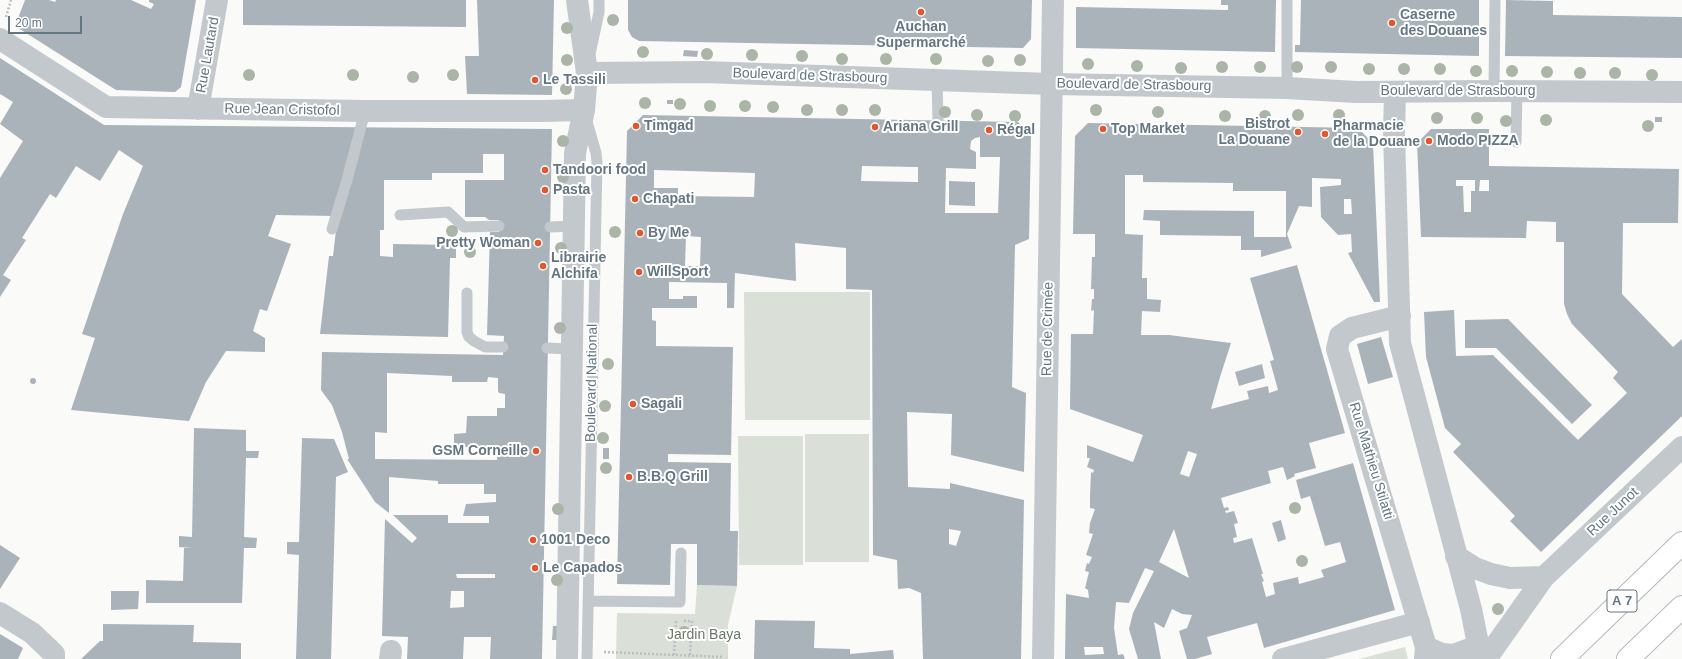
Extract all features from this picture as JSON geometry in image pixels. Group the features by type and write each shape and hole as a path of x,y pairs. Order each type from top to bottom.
{"highway":[{"name":"A 7","path":"1562,659 1682,543"},
{"path":"1628,659 1682,607"}],"street":[{"name":"Rue Lautard","path":"198,109 217,0"},
{"name":"Boulevard National","path":"566,659 575,153 584,110 587,73 577,0"},
{"name":"Rue de Crimée","path":"1043,659 1053,0"},
{"name":"Rue Jean Cristofol","path":"0,39 106,107 365,111 584,110"},
{"name":"Boulevard de Strasbourg","path":"587,73 704,72 1051,84 1287,88 1395,92 1494,90 1682,92"},
{"path":"1395,92 1394,132 1400,343 1482,654"},
{"name":"Rue Mathieu Stilatti","path":"1400,316 1352,328 1340,336 1337,349 1419,622 1425,653 1453,656 1482,654"},
{"name":"Rue Junot","path":"1482,654 1544,577 1682,447"},
{"path":"1456,556 1475,568 1491,574 1510,578 1544,577"},
{"path":"0,613 32,633 54,654 54,659"},
{"path":"1283,659 1419,622"}],"lane":[{"name":"Boulevard National","path":"587,73 599,12 599,0"},
{"path":"1287,0 1287,88"},
{"path":"1494,0 1494,90"},
{"path":"937,80 938,121"},
{"path":"1516,142 1517,91"},
{"name":"Boulevard National","path":"584,110 596,153 597,162 587,655"},
{"path":"332,229 347,180 365,111"},
{"path":"400,215 448,212 464,227 499,226"},
{"path":"550,227 574,226"},
{"path":"467,293 467,332 469,337 485,346 503,347"},
{"path":"547,348 572,349"},
{"path":"588,600 680,602 681,553"}],"path":[{"path":"674,655 676,621 692,621 690,655"},
{"path":"587,655 690,655 723,657"}],"green space":[{"path":"744,292 870,292 870,420 745,420"},
{"path":"805,434 869,434 869,562 805,562"},
{"path":"738,436 803,436 803,565 739,565"},
{"name":"Jardin Baya","path":"697,585 737,586 728,625 728,659 616,659 617,613 695,614"},
{"path":"1405,647 1408,659 1359,659"}],"building":[{"path":"25,0 49,0 55,2 56,0 131,0 151,9 154,4 149,2 149,0 196,0 181,87 175,92 116,90 15,26"},
{"path":"243,0 466,0 466,27 243,25"},
{"path":"477,0 554,0 552,95 467,94 465,56 479,56"},
{"path":"628,0 1032,0 1031,39 1023,48 639,41 632,37 628,30"},
{"path":"1221,0 1276,0 1275,52 1076,48 1076,7 1228,10 1228,5 1221,5"},
{"path":"1301,0 1479,0 1479,56 1295,52 1295,45 1300,45"},
{"path":"1506,0 1553,1 1553,15 1682,17 1682,58 1505,56"},
{"path":"684,50 698,51 697,57 683,56"},
{"path":"0,58 104,125 552,129 542,659 490,659 491,637 464,637 463,659 407,659 408,637 382,636 385,519 412,543 417,538 393,515 448,515 448,523 489,523 489,516 463,516 466,504 496,502 496,494 484,494 484,484 438,484 438,481 389,477 389,513 375,502 347,459 349,459 342,432 332,405 321,390 322,352 503,355 504,336 487,335 490,232 499,232 499,220 489,220 485,217 465,217 465,180 504,180 504,154 483,154 483,173 432,173 432,180 384,180 384,230 380,230 380,256 393,257 393,244 456,245 456,258 450,258 448,337 320,334 329,256 333,256 336,230 334,216 276,215 268,236 291,244 267,311 260,309 253,331 265,338 265,352 226,351 206,382 189,421 71,410 95,338 82,334 123,214 143,166 119,150 100,181 76,166 56,198 50,194 22,238 26,240 3,275 11,280 0,297 0,178 23,141 0,124 13,102 0,94","holes":["387,373 452,376 452,382 487,382 488,377 498,378 498,391 499,393 505,394 505,408 497,408 497,416 467,416 466,433 454,434 454,447 497,447 497,460 375,459 375,432 387,433","456,574 495,574 495,578 457,578","451,591 464,591 464,607 450,608"]},
{"path":"667,100 673,100 673,104 667,104"},
{"path":"643,115 1018,122 1031,135 1029,239 1015,245 1012,387 1026,393 1024,472 951,455 952,414 907,412 908,487 950,489 950,483 1024,500 1021,659 923,659 921,593 909,588 898,589 897,560 873,555 872,290 846,289 846,248 795,243 796,281 735,273 734,308 727,308 727,283 669,282 669,299 683,299 683,296 697,296 697,308 652,308 652,320 656,321 656,346 733,347 731,455 668,454 668,462 731,463 730,531 738,531 737,586 697,585 697,544 671,544 670,585 617,584 627,131","holes":["980,137 980,157 1000,157 998,213 945,213 946,168 976,169 976,152 970,149 971,141","862,166 918,167 918,182 861,181","654,170 755,173 754,197 678,196 678,188 654,188","686,236 701,237 700,266 685,266","949,529 961,531 956,546 949,544"]},
{"path":"1655,117 1662,117 1662,122 1655,122"},
{"path":"1088,123 1358,128 1373,143 1380,302 1374,302 1348,253 1352,252 1351,234 1338,235 1321,217 1320,187 1341,185 1341,179 1312,178 1312,207 1299,206 1287,234 1292,248 1261,257 1261,250 1241,250 1241,236 1160,235 1160,221 1143,220 1144,210 1254,211 1254,237 1286,237 1286,191 1233,191 1233,183 1143,182 1143,175 1125,175 1125,234 1143,235 1142,278 1147,278 1147,299 1161,300 1160,312 1142,311 1141,335 1169,335 1231,343 1211,409 1249,399 1247,391 1268,386 1269,393 1278,390 1270,361 1274,360 1250,278 1297,265 1345,433 1309,443 1316,468 1294,474 1295,476 1287,480 1283,467 1268,471 1271,483 1221,498 1224,508 1228,507 1229,510 1225,511 1226,513 1234,511 1238,523 1234,524 1237,537 1233,538 1234,543 1252,538 1263,574 1261,574 1264,581 1262,582 1266,597 1275,594 1273,583 1298,577 1299,584 1324,577 1321,570 1346,562 1340,542 1325,546 1310,496 1301,499 1296,480 1353,463 1395,610 1264,648 1257,623 1207,637 1212,654 1195,659 1187,659 1179,631 1187,628 1192,615 1182,614 1172,609 1164,628 1154,622 1161,659 1138,659 1129,629 1133,613 1154,571 1145,568 1129,603 1116,602 1114,628 1118,655 1123,654 1125,659 1065,659 1066,594 1089,598 1088,590 1085,588 1089,572 1085,571 1087,563 1089,564 1092,557 1086,555 1093,534 1089,533 1090,523 1095,509 1090,508 1091,472 1093,473 1094,470 1087,467 1090,458 1087,458 1087,445 1133,462 1143,435 1070,409 1071,334 1093,334 1094,310 1091,311 1092,299 1094,299 1094,289 1091,289 1092,257 1095,257 1095,234 1073,234 1075,136","holes":["1344,199 1351,199 1352,214 1344,214","1188,451 1197,454 1189,477 1180,474","1174,529 1189,578 1159,562","1084,647 1103,647 1104,654 1085,655"]},
{"path":"1431,129 1489,129 1489,166 1679,169 1678,223 1623,223 1622,294 1673,347 1682,339 1682,416 1541,552 1510,521 1515,516 1453,452 1461,444 1445,428 1426,357 1424,312 1454,310 1456,356 1493,355 1578,440 1627,393 1613,378 1618,372 1572,324 1567,314 1564,304 1564,242 1556,242 1556,222 1527,221 1526,238 1421,237 1417,143","holes":["1456,180 1475,180 1475,191 1471,191 1471,212 1464,212 1463,186 1456,186","1480,180 1489,180 1489,191 1479,191"]},
{"path":"949,181 975,182 975,206 949,205"},
{"path":"1508,319 1592,405 1572,424 1496,348 1465,348 1465,320"},
{"path":"1381,337 1393,377 1368,384 1357,344"},
{"path":"1262,364 1265,378 1239,386 1235,372"},
{"path":"33,378 36,381 33,384 30,381"},
{"path":"194,428 246,430 246,451 259,451 258,458 246,458 244,537 257,538 256,548 244,548 242,603 146,603 146,580 183,581 184,548 192,548 179,547 179,536 192,537"},
{"path":"302,438 334,439 348,472 336,477 331,659 296,659 299,555 287,554 287,542 299,542"},
{"path":"603,448 609,448 609,459 603,459"},
{"path":"1281,520 1286,539 1278,542 1272,523"},
{"path":"0,545 20,558 0,589"},
{"path":"111,591 139,591 138,609 111,610"},
{"path":"755,620 815,621 814,648 850,649 850,654 893,650 894,659 754,659"},
{"path":"103,624 194,625 193,642 241,643 241,659 81,659 100,641 103,641"},
{"path":"553,626 559,626 558,640 552,640"},
{"path":"0,634 23,648 18,659 0,659"}],"place":[{"name":"Auchan Supermarché","path":"921,12"},
{"name":"Caserne des Douanes","path":"1392,23"},
{"name":"Le Tassili","path":"535,80"},
{"name":"Timgad","path":"636,126"},
{"name":"Ariana Grill","path":"875,127"},
{"name":"Top Market","path":"1103,129"},
{"name":"Régal","path":"989,130"},
{"name":"Bistrot La Douane","path":"1298,132"},
{"name":"Pharmacie de la Douane","path":"1325,134"},
{"name":"Modo PIZZA","path":"1429,141"},
{"name":"Tandoori food","path":"545,170"},
{"name":"Pasta","path":"545,190"},
{"name":"Chapati","path":"635,199"},
{"name":"By Me","path":"640,233"},
{"name":"Pretty Woman","path":"538,243"},
{"name":"Librairie Alchifa","path":"543,266"},
{"name":"WillSport","path":"639,272"},
{"name":"Sagali","path":"633,404"},
{"name":"GSM Corneille","path":"536,451"},
{"name":"B.B.Q Grill","path":"629,477"},
{"name":"1001 Deco","path":"533,540"},
{"name":"Le Capados","path":"535,568"}]}
